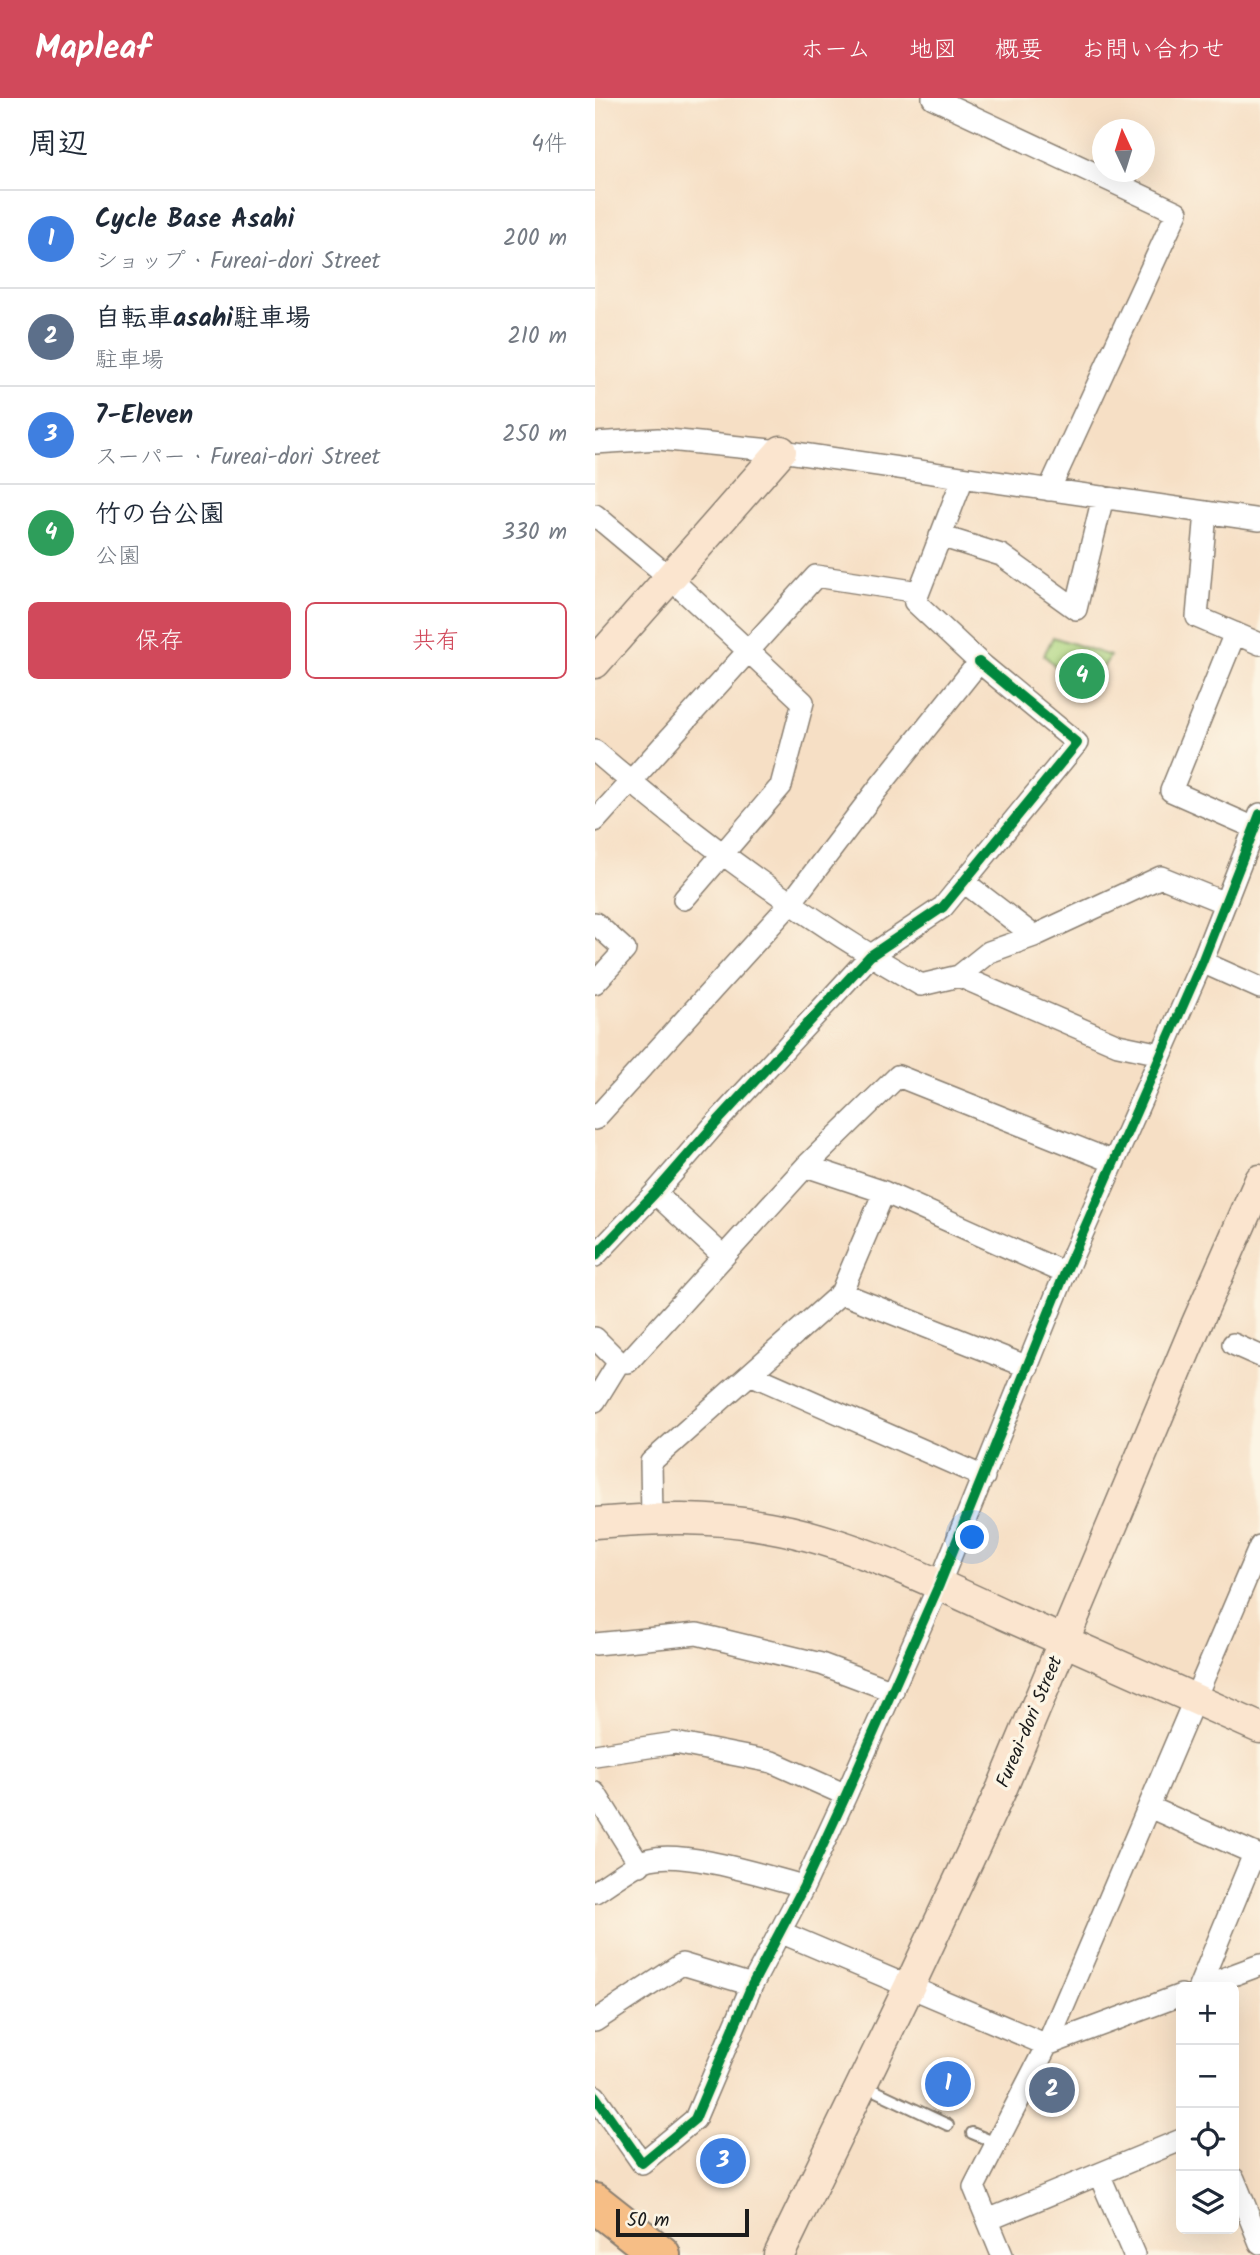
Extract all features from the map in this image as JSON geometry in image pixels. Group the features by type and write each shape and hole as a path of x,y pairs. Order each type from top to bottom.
{"highway":[{"path":"595,2203 661,2255"}],"street":[{"path":"933,98 1177,212 1049,490"},
{"path":"595,443 658,439 781,451 1260,520"},
{"path":"595,663 781,451"},
{"path":"595,1256 870,956 943,907 1077,743 979,662 915,602 963,478"},
{"path":"940,536 1001,555 1076,609 1103,498"},
{"path":"1206,512 1197,617 1260,643"},
{"path":"595,515 669,577 803,702 781,786 684,899"},
{"path":"595,821 816,576 919,592"},
{"path":"595,2096 642,2163 695,2119 752,1985 804,1886 893,1691 939,1585 1065,1273 1202,961 1257,821 1171,791 1235,633"},
{"path":"595,1119 790,904 979,662"},
{"path":"595,751 790,904 870,956 921,985 959,975 989,952 1034,936 1161,877 1225,903"},
{"path":"964,882 1034,936"},
{"path":"595,923 625,950 595,983"},
{"path":"1202,961 1260,988"},
{"path":"959,975 1118,1045 1161,1054"},
{"path":"595,1338 619,1362 628,1362 806,1166 898,1076 1114,1161"},
{"path":"806,1166 884,1192 1065,1273"},
{"name":"Fureai-dori Street","path":"779,2255 1002,1788 1194,1330 1260,1180"},
{"path":"652,1518 651,1462 841,1293 884,1192"},
{"path":"655,1193 723,1256"},
{"path":"841,1293 1028,1367"},
{"path":"1233,1344 1260,1356"},
{"path":"595,1401 619,1362"},
{"path":"750,1374 983,1477"},
{"path":"595,1523 652,1518 726,1520 796,1532 824,1540 939,1585 1260,1728"},
{"path":"1002,2255 974,2187 1047,2045 1195,1700 1252,1586 1260,1546"},
{"path":"595,1644 697,1634 821,1664 893,1691"},
{"path":"595,1755 675,1743 772,1762 846,1795"},
{"path":"595,1793 640,1865"},
{"path":"1149,1807 1257,1855 1202,1982"},
{"path":"595,1892 649,1859 670,1857 717,1863 804,1886"},
{"path":"780,1932 1047,2045 1176,1996"},
{"path":"595,2021 682,1964 752,1985"},
{"path":"1218,1982 1256,1971"},
{"path":"988,2220 1176,2142"},
{"path":"1099,2174 1134,2255"},
{"path":"1239,2191 1260,2243"}],"lane":[{"path":"862,2084 948,2125"},
{"path":"972,2133 996,2143"}],"green space":[{"path":"1053,637 1110,656 1086,696 1044,655"}],"cycle path":[{"path":"595,1256 870,956 943,907 1077,743 979,662"},
{"path":"595,2096 642,2163 695,2119 752,1985 804,1886 939,1585 1065,1273 1202,962 1260,814"}],"place":[{"name":"竹の台公園","path":"1082,676"},
{"name":"Cycle Base Asahi","path":"948,2084"},
{"name":"自転車asahi駐車場","path":"1052,2090"},
{"name":"7-Eleven","path":"723,2161"}]}
